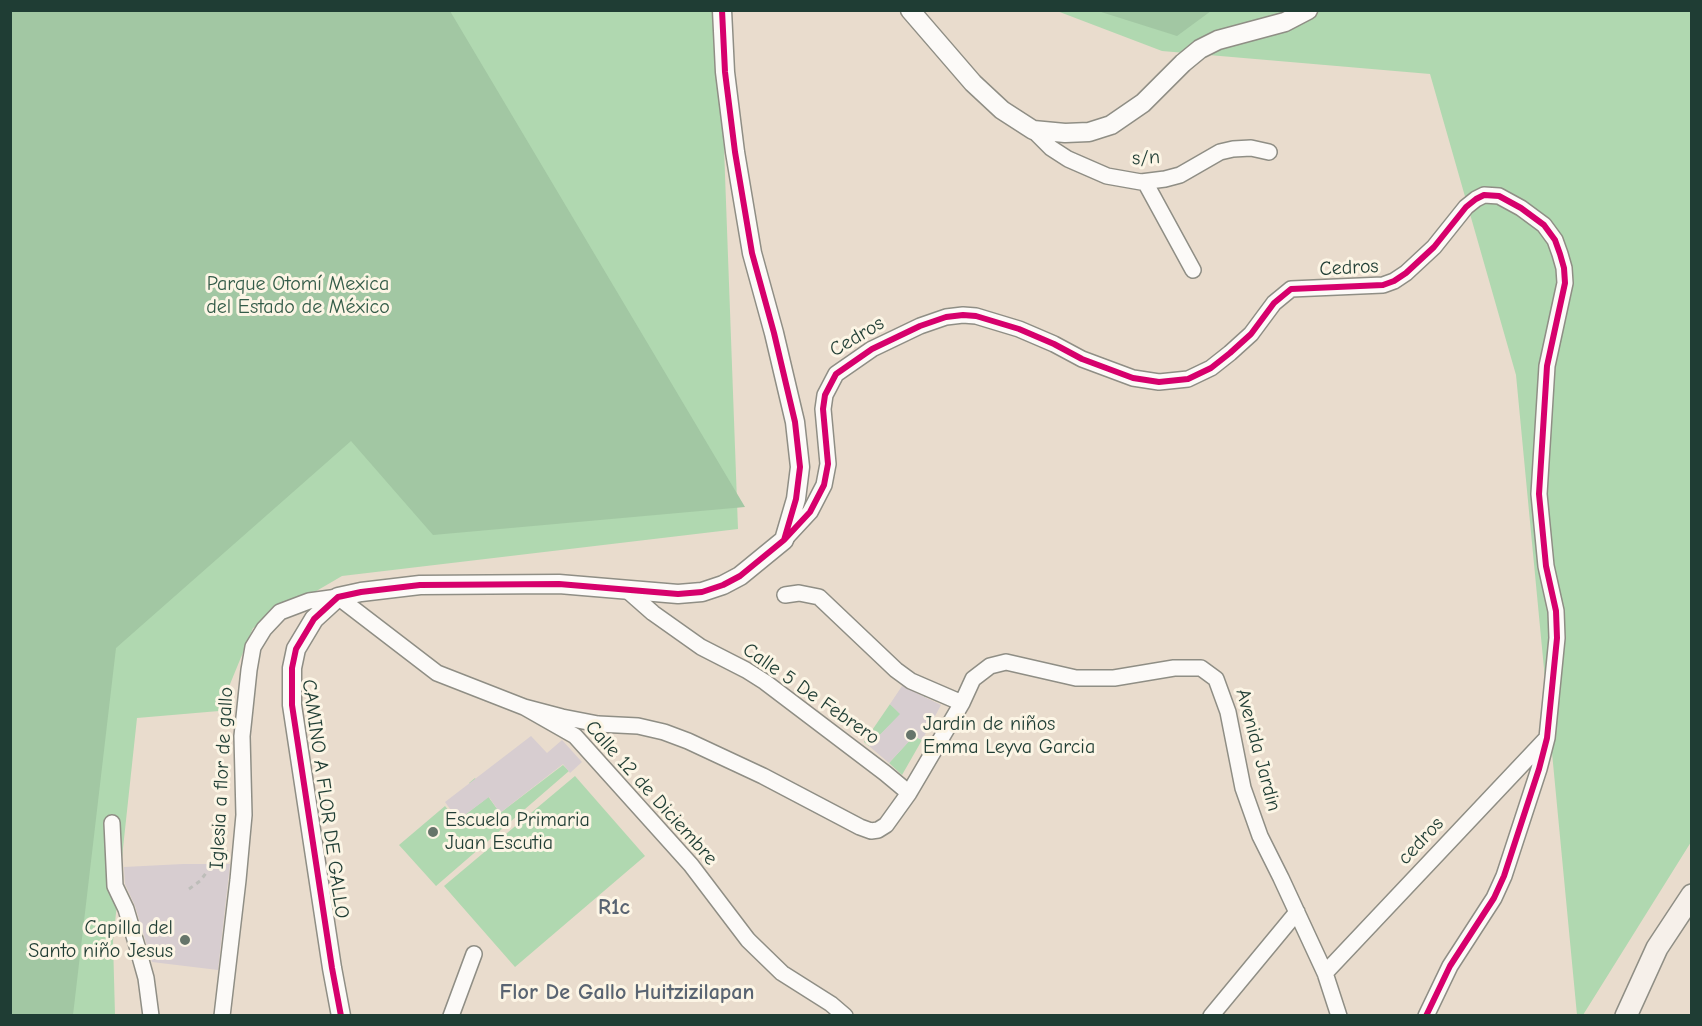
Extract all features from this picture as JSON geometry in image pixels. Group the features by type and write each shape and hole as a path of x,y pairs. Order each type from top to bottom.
{"main road":[{"path":"1626,1016 1657,948 1692,895"}],"street":[{"path":"338,597 420,585 497,583 559,584 678,594 702,592 740,576 784,540 796,499 800,467 795,422 752,253 735,152 725,72 722,10"},
{"path":"910,10 973,83 1002,110 1034,130 1089,132 1111,125 1143,103 1200,49 1218,40 1285,22 1308,10"},
{"name":"s/n","path":"1034,130 1051,148 1087,168 1123,180 1145,182 1180,175 1220,152 1233,149 1251,148 1269,152"},
{"path":"1145,182 1193,270"},
{"name":"Cedros","path":"784,540 810,512 824,485 828,464 823,409 829,384 836,374 872,349 920,326 946,317 976,316 1019,329 1082,359 1133,378 1159,382 1188,378 1211,368 1230,353 1251,334 1274,303 1291,289 1383,285 1394,281 1434,247 1466,207 1484,195 1499,196 1521,208 1544,225 1555,240 1564,268 1565,283 1547,366 1539,494 1544,557 1556,611 1557,629 1556,663 1547,738 1504,876 1494,898 1450,966 1426,1016"},
{"name":"Calle 5 De Febrero","path":"628,591 653,613 701,647 756,676 909,793"},
{"path":"785,595 799,593 819,597 896,670 911,681 962,703"},
{"name":"Calle 12 de Diciembre","path":"338,597 437,673 524,707 574,736 691,865 748,940 782,974 845,1016"},
{"name":"Iglesia a flor de gallo","path":"222,1016 244,815 242,736 249,670 254,647 264,629 280,612 309,601 338,597"},
{"name":"CAMINO A FLOR DE GALLO","path":"338,597 314,619 296,649 292,668 292,705 341,1016"},
{"name":"Avenida Jardin","path":"524,707 580,720 638,726 680,738 763,776 870,831 878,830 886,825 909,793 962,703 973,679 979,672 990,666 1006,662 1076,678 1114,678 1191,667 1201,668 1216,679 1228,712 1244,788 1260,836 1324,973 1339,1016"},
{"name":"cedros","path":"1324,973 1547,738"},
{"path":"112,823 115,886 126,909 146,978 151,1016"},
{"path":"1211,1016 1297,912"},
{"path":"451,1016 474,954"}],"path":[{"path":"189,889 200,881 220,855 230,851 231,867 234,867 240,853"}],"green space":[{"name":"Parque Otomí Mexica del Estado de México","path":"10,11 719,11 738,529 342,576 253,628 219,711 137,718 113,941 115,1015 11,1015"},
{"name":"Parque Otomí Mexica del Estado de México","path":"10,11 450,11 745,507 433,535 351,441 116,648 73,1015 11,1015"},
{"path":"1057,11 1691,11 1691,842 1583,1015 1577,1015 1516,375 1430,74 1162,51"},
{"path":"1098,11 1211,11 1177,36"},
{"path":"927,694 905,732 922,740 902,775 889,763 909,741 890,725 869,746 864,742 890,704 902,715"},
{"path":"563,765 569,771 436,886 399,845 445,806 457,821 483,801 469,783 475,778 500,813"},
{"path":"575,776 645,856 515,967 444,886"}],"building":[{"path":"902,686 941,705 922,740 914,736 889,763 869,746 900,714 890,704"},
{"path":"531,736 547,753 562,740 582,762 570,773 563,764 500,813 489,797 458,820 445,802"},
{"name":"Capilla del Santo niño Jesus","path":"230,864 218,970 152,962 135,906 125,884 124,867"}],"cycle path":[{"path":"341,1016 292,705 292,668 296,649 314,619 338,597 420,585 559,584 678,594 702,592 740,576 784,540 796,499 800,467 795,422 752,253 735,152 725,72 722,10"},
{"path":"784,540 810,512 824,485 828,464 823,409 825,395 836,374 872,349 920,326 946,317 976,316 1019,329 1082,359 1133,378 1159,382 1188,379 1211,368 1230,353 1251,334 1274,303 1291,289 1383,285 1394,281 1434,247 1466,207 1484,195 1499,196 1521,208 1544,225 1555,240 1564,268 1565,283 1547,366 1539,494 1546,566 1556,611 1557,638 1547,738 1504,876 1494,898 1450,966 1426,1016"}],"place":[{"name":"Jardin de niños Emma Leyva Garcia","path":"911,735"},
{"name":"Escuela Primaria Juan Escutia","path":"433,832"},
{"name":"Capilla del Santo niño Jesus","path":"185,940"}],"district":[{"name":"R1c","path":"614,908"},
{"name":"Flor De Gallo Huitzizilapan","path":"627,993"}]}
